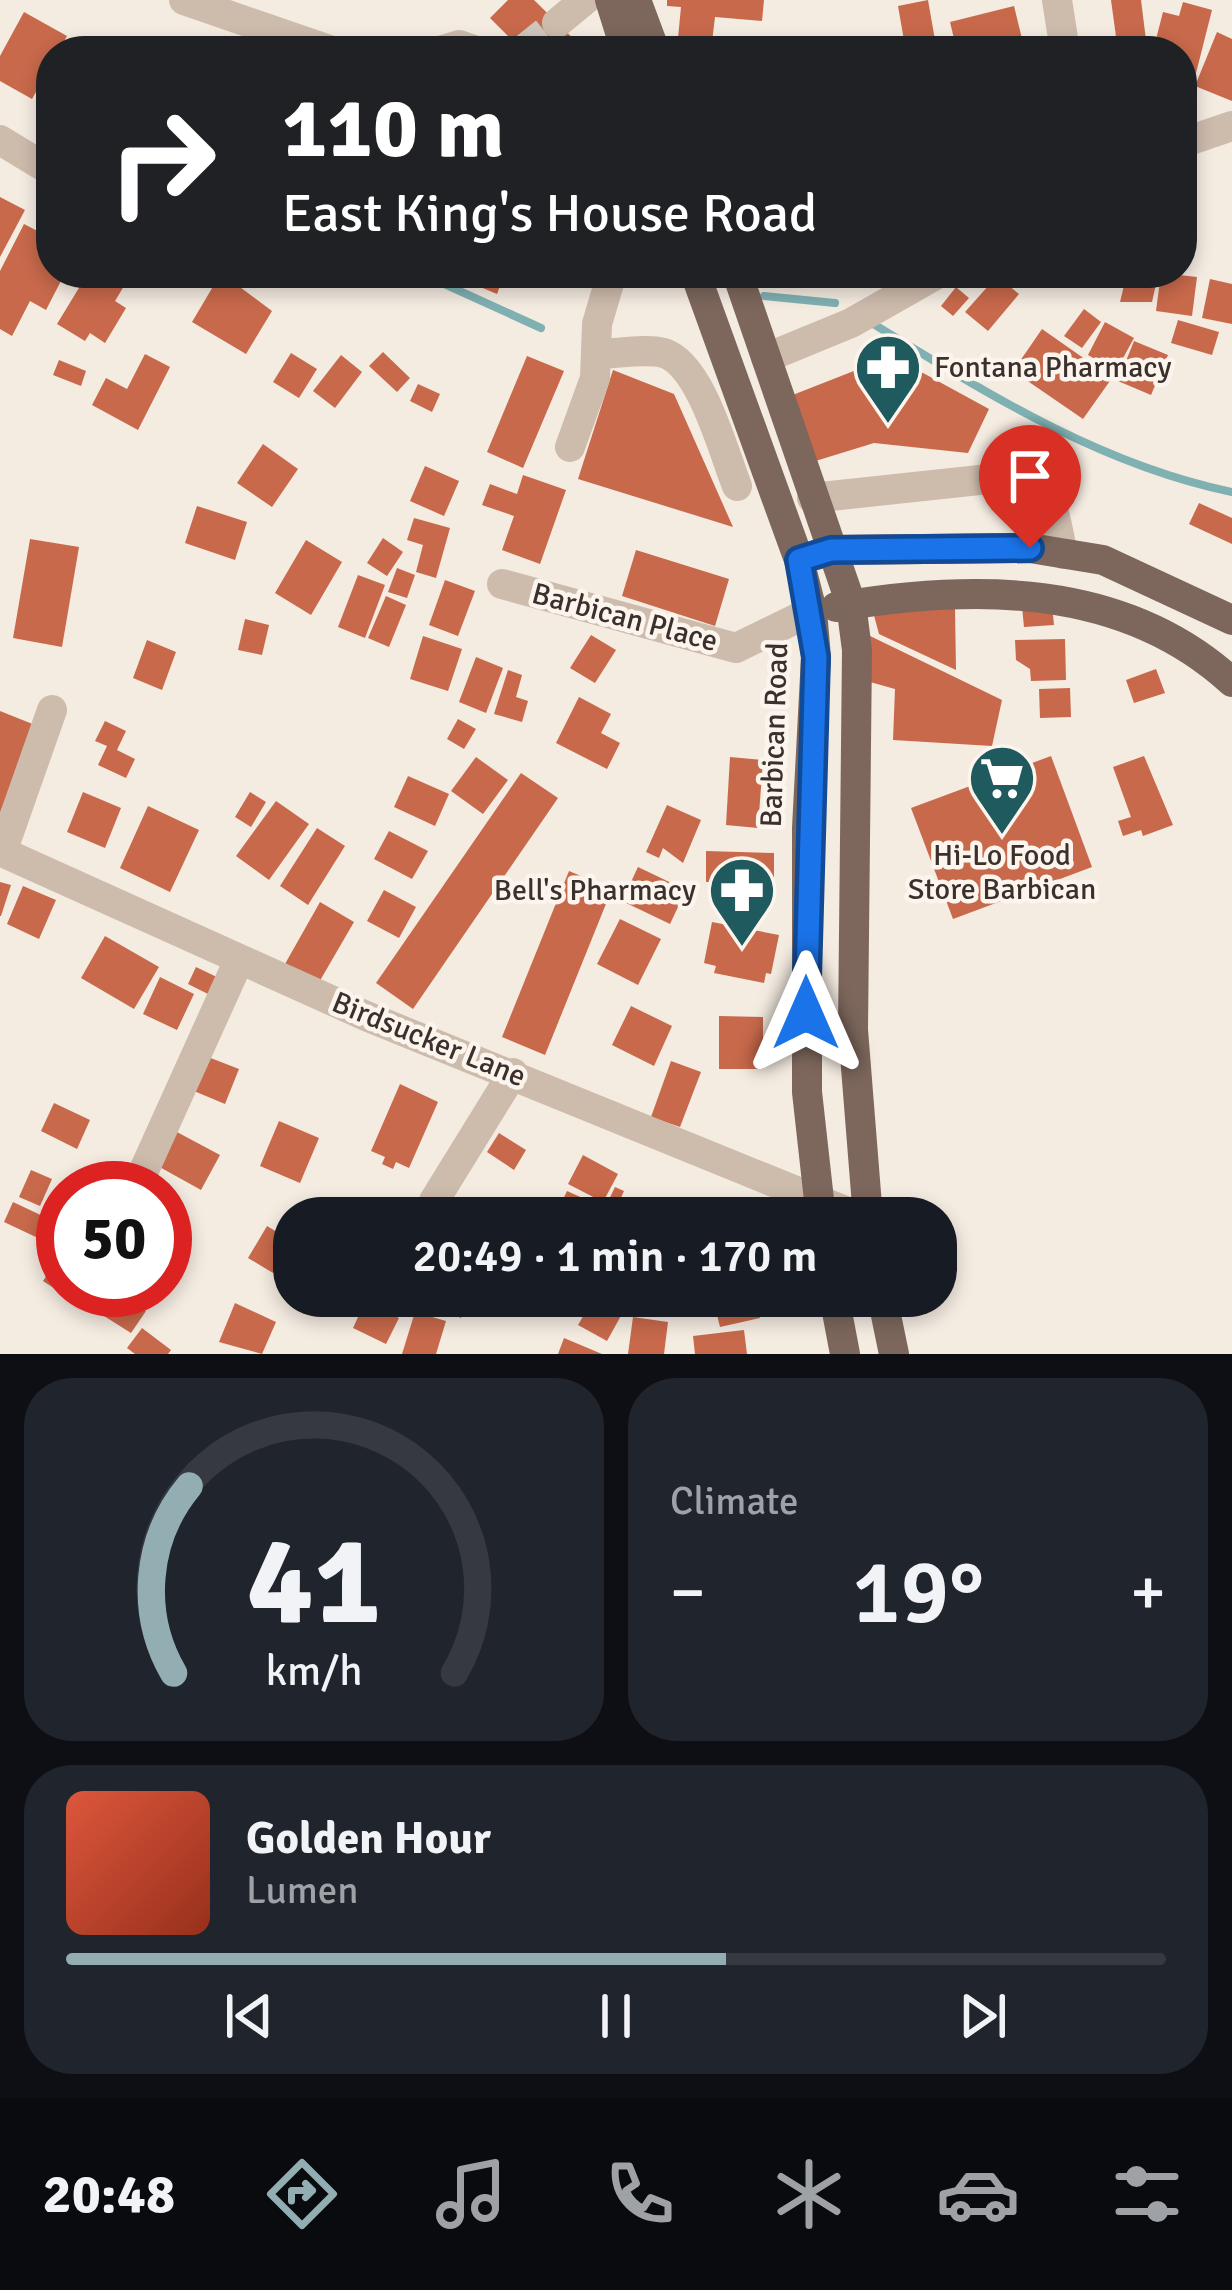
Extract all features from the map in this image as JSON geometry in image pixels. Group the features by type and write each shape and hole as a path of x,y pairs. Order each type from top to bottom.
{"main road":[{"path":"610,0 621,36"},
{"path":"636,0 649,36"},
{"name":"Barbican Road","path":"700,288 799,560 812,611 806,1092 819,1197"},
{"path":"742,288 851,604 857,650 854,1030 864,1197"},
{"path":"799,560 831,550 1030,548 1103,560 1232,620"},
{"path":"812,611 962,592 1051,597 1144,624 1195,652 1232,682"},
{"path":"838,1317 845,1354"},
{"path":"886,1317 893,1354"}],"street":[{"path":"184,0 288,36"},
{"path":"557,22 585,0"},
{"path":"1057,0 1063,36"},
{"path":"1197,138 1232,126"},
{"path":"0,140 36,162"},
{"path":"570,448 596,378 597,324 608,288"},
{"path":"766,358 851,323 913,288"},
{"path":"596,354 662,352 681,363 695,381 737,486"},
{"path":"812,498 1017,476 1034,480 1049,500 1063,554"},
{"name":"Barbican Place","path":"502,584 736,648 812,611"},
{"path":"1,851 52,710"},
{"name":"Birdsucker Lane","path":"1,851 239,960 797,1197"},
{"path":"148,1161 239,960"},
{"path":"436,1197 513,1073"}],"building":[{"path":"508,0 534,0 571,36 508,36 490,18"},
{"path":"667,0 764,0 762,21 715,17 713,36 678,36 681,7 667,6"},
{"path":"928,0 934,36 903,36 898,6"},
{"path":"1111,0 1141,0 1146,36 1116,36"},
{"path":"1183,2 1212,10 1197,69 1197,36 1157,36 1163,12 1179,16"},
{"path":"1014,6 1021,36 953,36 950,22"},
{"path":"24,12 67,36 36,36 32,99 0,81 0,56"},
{"path":"1217,32 1232,39 1232,101 1197,87"},
{"path":"0,197 25,210 0,257"},
{"path":"24,224 36,230 36,288 57,288 46,310 30,301 12,336 0,329 0,271"},
{"path":"1210,279 1232,284 1232,324 1202,318"},
{"path":"79,288 123,288 115,301 126,308 105,343 90,333 85,341 57,324"},
{"path":"212,288 241,288 272,311 246,354 192,322"},
{"path":"955,288 969,298 953,316 941,306"},
{"path":"986,288 1012,288 1019,294 988,331 965,312"},
{"path":"1123,288 1155,288 1152,302 1120,302"},
{"path":"1159,288 1196,288 1192,316 1156,311"},
{"path":"1084,309 1101,322 1082,348 1064,336"},
{"path":"1178,320 1219,332 1212,355 1171,343"},
{"path":"1105,322 1134,338 1116,371 1088,355"},
{"path":"1042,329 1112,378 1083,419 1013,371"},
{"path":"1134,341 1168,355 1151,395 1118,381"},
{"path":"383,352 410,378 397,392 369,366"},
{"path":"291,353 317,369 299,398 273,382"},
{"path":"145,354 170,367 138,430 92,405 106,378 127,389"},
{"path":"341,355 362,372 335,408 313,391"},
{"path":"527,356 564,371 523,468 487,452"},
{"name":"Fontana Pharmacy","path":"892,356 989,409 968,453 874,443 809,463 785,398"},
{"path":"59,360 86,371 81,386 53,375"},
{"path":"613,370 674,394 733,527 578,479"},
{"path":"418,384 440,394 432,412 410,401"},
{"path":"263,444 298,469 272,507 237,483"},
{"path":"425,466 459,481 444,516 410,501"},
{"path":"523,475 566,490 540,564 502,550 514,516 482,505 490,484 517,494"},
{"path":"1199,503 1232,518 1232,544 1189,524"},
{"path":"197,506 247,522 235,560 185,543"},
{"path":"414,518 450,528 436,578 416,572 423,545 407,540"},
{"path":"383,538 403,552 387,576 367,563"},
{"path":"30,539 79,547 62,647 13,638"},
{"path":"306,540 342,562 311,615 275,593"},
{"path":"636,550 729,579 715,626 622,596"},
{"path":"397,568 415,575 407,598 388,592"},
{"path":"358,575 385,585 365,638 338,627"},
{"path":"445,580 475,591 458,636 429,625"},
{"path":"386,596 406,605 389,647 368,638"},
{"path":"1052,605 1054,625 1024,627 1022,607"},
{"path":"872,608 955,609 956,670 879,634"},
{"path":"245,619 269,625 262,655 238,650"},
{"path":"866,634 1002,700 992,746 893,740 895,689 863,680"},
{"path":"591,635 616,650 595,683 570,668"},
{"path":"423,636 462,649 448,691 410,679"},
{"path":"1065,639 1066,680 1031,681 1030,669 1016,660 1015,640"},
{"path":"147,640 176,652 162,690 133,678"},
{"path":"476,657 503,668 486,713 459,702"},
{"path":"1156,669 1165,693 1134,703 1126,680"},
{"path":"508,670 522,675 516,697 528,701 522,722 494,714"},
{"path":"1070,688 1071,717 1040,718 1039,689"},
{"path":"579,697 611,714 601,733 620,743 607,769 556,743"},
{"path":"0,711 35,725 0,813"},
{"path":"458,719 476,729 464,749 447,739"},
{"path":"105,721 126,731 117,750 135,759 126,778 98,765 107,746 95,741"},
{"name":"Hi-Lo Food Store Barbican","path":"1051,756 1092,867 953,919 911,808"},
{"path":"1144,756 1173,825 1143,836 1141,830 1123,836 1118,821 1131,817 1113,767"},
{"path":"476,757 508,780 483,814 451,791"},
{"path":"730,757 763,760 758,828 726,825"},
{"path":"521,773 558,798 413,1009 376,983"},
{"path":"408,776 449,794 435,826 394,807"},
{"path":"83,792 121,808 105,848 67,832"},
{"path":"250,792 266,802 251,827 235,817"},
{"path":"276,801 309,824 269,880 236,856"},
{"path":"667,805 701,820 683,863 663,848 659,858 646,852"},
{"path":"148,806 199,830 170,892 120,868"},
{"path":"317,828 345,846 308,905 280,886"},
{"path":"389,831 428,851 412,879 374,859"},
{"path":"706,851 774,853 774,883 706,882"},
{"path":"638,867 686,890 670,924 622,901"},
{"path":"569,871 612,889 545,1055 502,1037"},
{"path":"0,882 11,885 1,916 0,916"},
{"path":"23,886 56,900 39,939 7,924"},
{"path":"384,890 416,907 399,938 367,921"},
{"path":"320,902 354,922 318,984 285,964"},
{"path":"620,919 661,939 638,985 597,964"},
{"name":"Bell's Pharmacy","path":"712,922 779,935 771,974 766,973 764,983 714,973 716,966 704,963"},
{"path":"105,936 159,967 134,1009 81,978"},
{"path":"196,967 225,981 216,998 188,984"},
{"path":"160,977 194,994 177,1030 143,1014"},
{"path":"631,1006 672,1026 654,1066 612,1045"},
{"path":"719,1016 763,1017 763,1069 719,1069"},
{"path":"208,1057 239,1069 225,1104 194,1091"},
{"path":"671,1061 701,1072 680,1127 651,1117"},
{"path":"400,1084 438,1102 409,1168 396,1162 393,1169 382,1164 385,1157 371,1151"},
{"path":"54,1103 90,1120 77,1149 41,1131"},
{"path":"279,1121 319,1138 300,1183 260,1166"},
{"path":"175,1131 220,1155 201,1190 192,1185 192,1161 158,1161"},
{"path":"499,1133 526,1150 514,1170 487,1152"},
{"path":"583,1155 618,1174 606,1197 593,1197 568,1184"},
{"path":"31,1170 36,1172 36,1204 19,1197"},
{"path":"13,1202 36,1213 36,1237 4,1222"},
{"path":"267,1226 273,1230 273,1273 248,1258"},
{"path":"235,1303 276,1322 262,1354 219,1342"},
{"path":"106,1317 142,1317 131,1333"},
{"path":"358,1317 399,1318 386,1344 353,1328"},
{"path":"413,1317 446,1321 436,1354 402,1354"},
{"path":"583,1317 620,1317 607,1341 578,1325"},
{"path":"633,1317 668,1322 664,1354 628,1354"},
{"path":"718,1317 760,1318 720,1327"},
{"path":"142,1328 171,1350 168,1354 135,1354 127,1348"},
{"path":"744,1330 747,1354 695,1354 693,1336"},
{"path":"564,1338 602,1354 558,1354"}],"waterway":[{"path":"453,288 541,328"},
{"path":"764,296 835,303"},
{"path":"875,325 1003,401 1091,445 1184,480 1232,492"}],"tunnel":[{"path":"541,36 557,23"}],"place":[{"name":"Fontana Pharmacy","path":"888,426"},
{"name":"Hi-Lo Food Store Barbican","path":"1002,837"},
{"name":"Bell's Pharmacy","path":"742,949"}],"route":[{"path":"806,1013 807,828 816,657 812,611 799,560 831,550 1030,548"}]}
